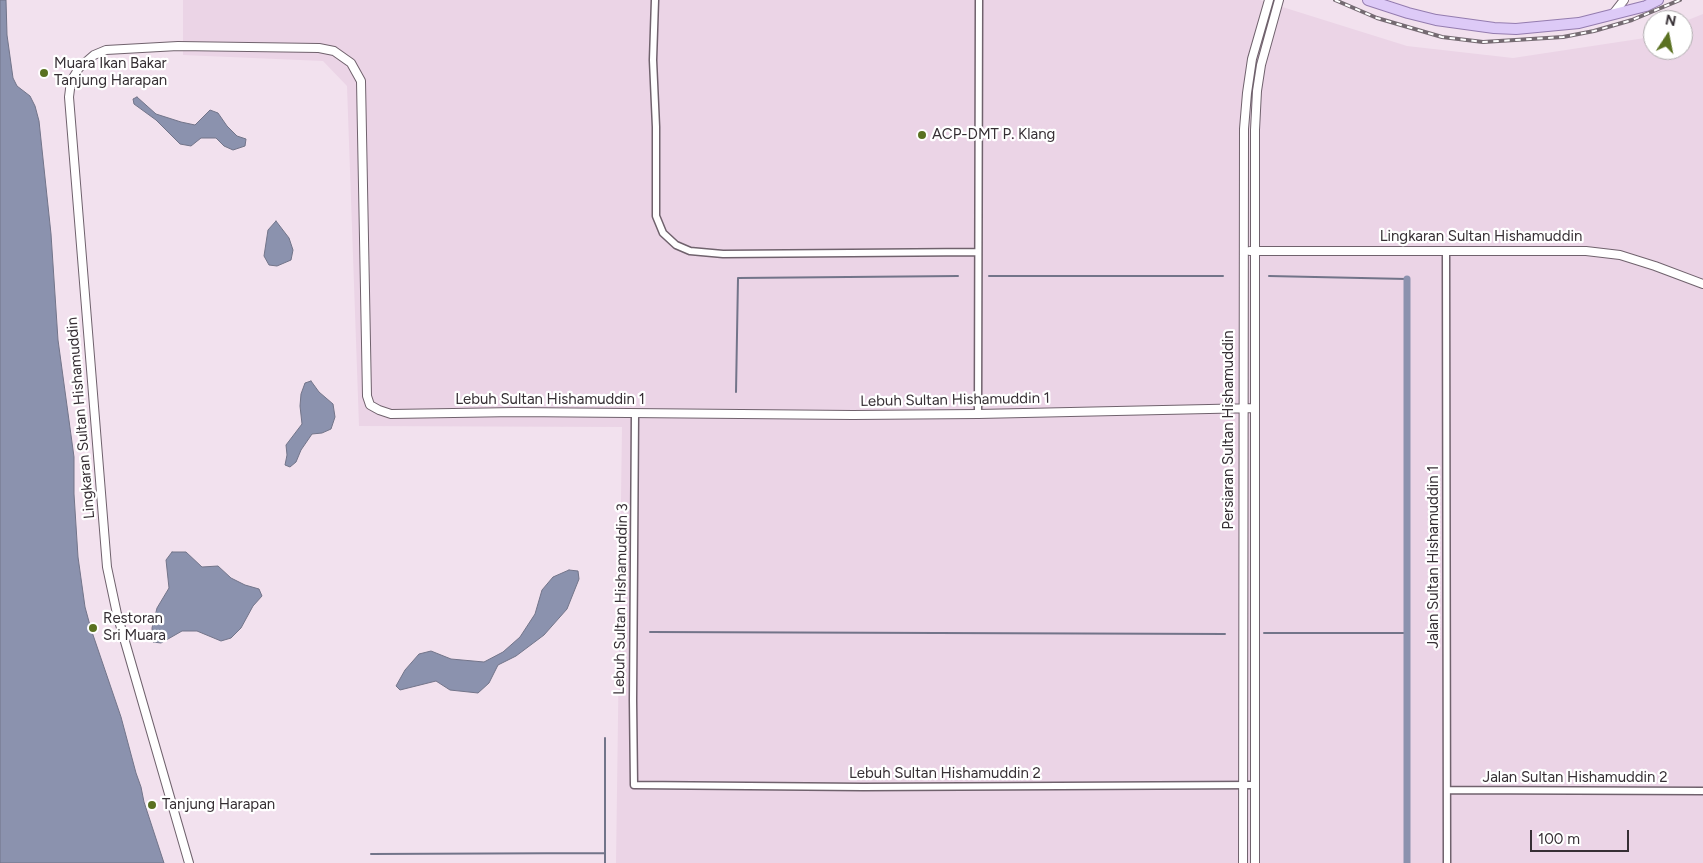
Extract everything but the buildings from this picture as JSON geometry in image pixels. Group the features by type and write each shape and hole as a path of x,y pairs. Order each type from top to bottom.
{"main road":[{"path":"1368,0 1408,14 1436,20 1516,29 1580,23 1646,6 1658,0"}],"street":[{"path":"654,0 653,60 656,126 656,216 663,233 676,245 690,251 723,254 978,252"},
{"path":"978,414 979,0"},
{"name":"Persiaran Sultan Hishamuddin","path":"1244,863 1244,129 1252,59 1269,0"},
{"name":"Persiaran Sultan Hishamuddin","path":"1255,863 1255,130 1257,91 1261,65 1280,0"},
{"path":"1612,15 1624,0"},
{"name":"Lebuh Sultan Hishamuddin 1","path":"178,46 325,48 334,51 351,63 361,81 367,396 370,405 379,410 391,414 516,412 978,414 1254,408"},
{"name":"Lingkaran Sultan Hishamuddin","path":"178,46 106,50 94,55 79,68 71,81 69,97 106,567 117,614 189,863"},
{"name":"Lingkaran Sultan Hishamuddin","path":"1243,250 1446,252 1553,250 1594,252 1620,255 1703,284"},
{"name":"Jalan Sultan Hishamuddin 1","path":"1446,252 1447,863"},
{"name":"Lebuh Sultan Hishamuddin 3","path":"634,785 632,700 635,414"},
{"name":"Lebuh Sultan Hishamuddin 2","path":"634,785 878,787 1255,785"},
{"name":"Jalan Sultan Hishamuddin 2","path":"1447,790 1703,791"}],"shaded area":[{"path":"183,0 1260,0 1407,46 1513,58 1643,38 1643,60 1693,60 1693,18 1703,14 1703,863 616,863 622,427 359,426 347,86 323,61 183,55"}],"water":[{"path":"0,0 6,0 7,35 13,78 17,86 30,96 39,121 51,234 58,340 74,457 78,557 85,607 121,717 144,802 164,863 0,863"},
{"path":"137,97 156,114 195,125 210,110 218,113 237,136 246,139 245,146 233,150 224,146 216,138 201,138 191,146 180,144 156,120 134,104 133,99"},
{"path":"276,221 289,238 293,250 291,260 277,266 269,265 264,256 268,230"},
{"path":"311,381 319,392 333,404 335,417 331,429 322,433 312,434 301,450 296,462 290,467 285,465 286,445 302,424 301,394 305,383"},
{"path":"172,552 186,552 202,567 218,566 231,578 259,589 262,596 253,606 241,628 231,638 221,641 197,631 182,631 161,643 153,642 152,628 157,608 169,588 166,560"},
{"path":"569,570 578,571 579,579 567,609 544,635 516,656 498,665 489,683 478,693 450,690 436,681 400,690 396,686 405,670 419,654 431,651 451,659 484,662 503,652 520,637 535,614 542,590 553,577"}],"waterway":[{"path":"736,392 738,278 958,276"},
{"path":"989,276 1223,276"},
{"path":"1269,276 1407,279"},
{"path":"1407,279 1407,863"},
{"path":"650,632 1225,634"},
{"path":"1264,633 1407,633"},
{"path":"605,738 605,863"},
{"path":"371,854 605,853"}],"railway":[{"path":"1335,0 1377,18 1442,37 1483,42 1563,37 1594,31 1632,20 1680,0"}],"place":[{"name":"Muara Ikan Bakar Tanjung Harapan","path":"44,73"},
{"name":"ACP-DMT P. Klang","path":"922,135"},
{"name":"Restoran Sri Muara","path":"93,628"},
{"name":"Tanjung Harapan","path":"152,805"}]}
